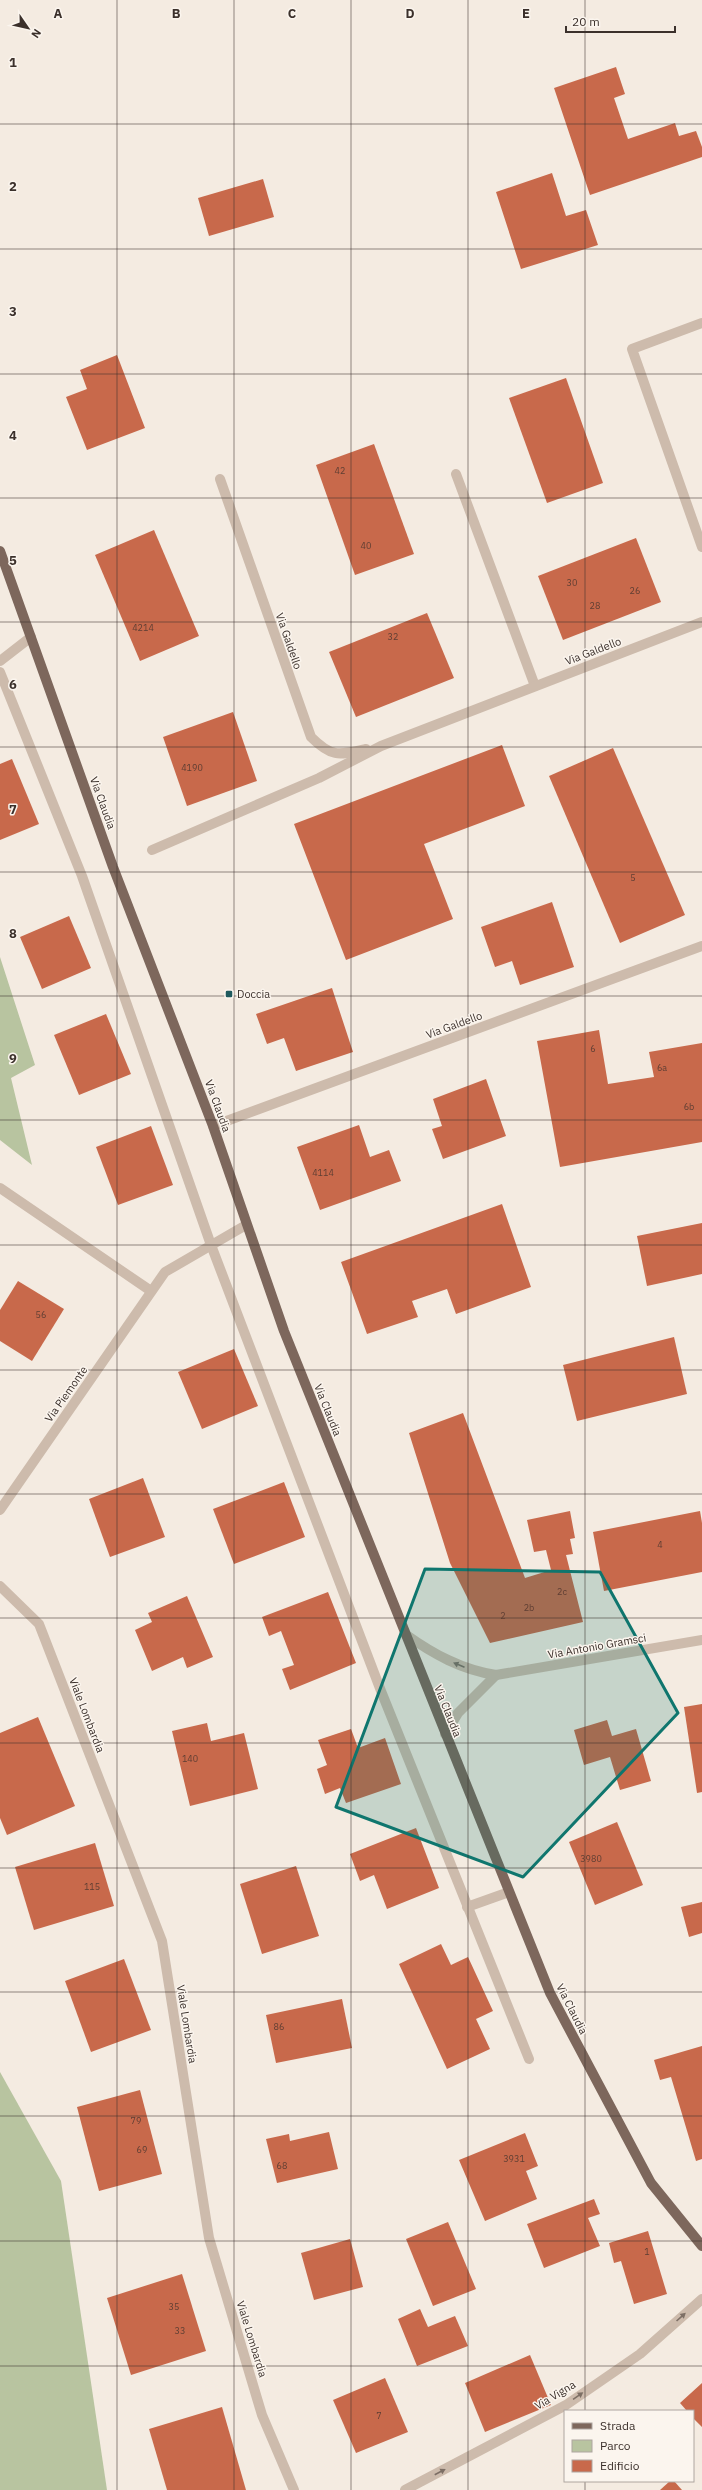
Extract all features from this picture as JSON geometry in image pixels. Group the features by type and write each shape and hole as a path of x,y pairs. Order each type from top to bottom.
{"main road":[{"name":"Via Claudia","path":"0,551 113,867 213,1126 246,1225 284,1331 550,1993 652,2183 702,2246"}],"street":[{"path":"702,323 632,349 702,547"},
{"path":"456,474 535,686"},
{"name":"Via Galdello","path":"220,479 311,737 323,750 338,756 381,746"},
{"name":"Via Galdello","path":"152,850 319,778 381,746 702,622"},
{"path":"0,661 32,637"},
{"path":"0,672 82,876 211,1245 381,1691 529,2059"},
{"name":"Via Galdello","path":"213,1126 702,946"},
{"path":"0,1188 152,1291"},
{"name":"Via Piemonte","path":"0,1510 164,1272 246,1225"},
{"name":"Viale Lombardia","path":"0,1586 39,1624 162,1941 209,2238 262,2414 294,2490"},
{"name":"Via Antonio Gramsci","path":"405,1634 424,1648 474,1672 496,1675 702,1640"},
{"path":"445,1734 458,1713 496,1675"},
{"path":"467,1907 509,1892"},
{"name":"Via Vigna","path":"405,2490 566,2405 640,2354 702,2298"}],"highlighted area":[{"path":"425,1569 600,1572 678,1713 523,1877 336,1807"}],"green space":[{"path":"0,957 35,1065 11,1078 32,1165 0,1140"},
{"path":"0,2072 61,2181 107,2490 0,2490"}],"building":[{"path":"616,67 625,94 614,98 628,139 675,123 679,136 696,131 702,147 702,157 590,195 554,88"},
{"path":"552,173 566,216 586,210 598,245 521,269 496,192"},
{"path":"263,179 274,217 209,236 198,198"},
{"path":"117,355 145,428 87,450 66,397 87,389 80,370"},
{"path":"566,378 603,483 547,503 509,398"},
{"path":"374,444 414,554 355,575 316,465"},
{"path":"154,530 199,636 140,661 95,555"},
{"path":"636,538 661,602 563,640 538,576"},
{"path":"427,613 454,678 356,717 329,652"},
{"path":"233,712 257,781 187,806 163,737"},
{"path":"502,745 525,806 424,844 453,919 346,960 294,824"},
{"path":"613,748 685,915 620,943 549,776"},
{"path":"12,759 39,824 0,840 0,764"},
{"path":"552,902 574,967 520,985 512,961 495,967 481,927"},
{"path":"69,916 91,968 42,989 20,937"},
{"path":"332,988 353,1052 296,1071 284,1038 267,1044 256,1014"},
{"path":"106,1014 131,1074 79,1095 54,1035"},
{"path":"599,1030 608,1084 654,1077 649,1052 702,1043 702,1142 560,1167 537,1041"},
{"path":"486,1079 506,1136 443,1159 432,1129 442,1126 433,1099"},
{"path":"359,1125 370,1157 389,1150 401,1181 320,1210 297,1147"},
{"path":"151,1126 173,1185 118,1205 96,1147"},
{"path":"502,1204 531,1287 456,1314 447,1289 412,1301 418,1317 367,1334 341,1262"},
{"path":"702,1223 702,1274 647,1286 637,1236"},
{"path":"18,1281 64,1309 32,1361 0,1341 0,1310"},
{"path":"674,1337 687,1394 577,1421 563,1365"},
{"path":"234,1349 258,1406 202,1429 178,1372"},
{"path":"463,1413 525,1578 551,1570 546,1550 534,1552 527,1520 570,1511 575,1538 570,1539 573,1554 566,1555 583,1622 490,1643 450,1563 409,1433"},
{"path":"143,1478 165,1537 110,1557 89,1499"},
{"path":"284,1482 305,1537 234,1564 213,1509"},
{"path":"700,1511 702,1523 702,1572 604,1591 593,1532"},
{"path":"328,1592 356,1663 290,1690 282,1669 294,1665 281,1631 269,1636 262,1617"},
{"path":"187,1596 213,1657 187,1668 183,1657 152,1671 135,1630 152,1622 148,1613"},
{"path":"702,1704 702,1792 697,1793 684,1707"},
{"path":"38,1717 75,1806 7,1835 0,1818 0,1733"},
{"path":"607,1720 612,1736 636,1729 651,1781 620,1790 610,1757 584,1765 574,1730"},
{"path":"207,1723 211,1741 244,1733 258,1789 190,1806 172,1731"},
{"path":"351,1729 358,1748 385,1738 401,1784 346,1803 340,1788 325,1794 317,1769 327,1765 318,1740"},
{"path":"617,1822 643,1885 595,1905 569,1842"},
{"path":"416,1828 439,1888 387,1909 374,1875 360,1881 350,1854"},
{"path":"95,1843 114,1906 34,1930 15,1867"},
{"path":"296,1866 319,1936 262,1954 240,1884"},
{"path":"702,1902 702,1933 689,1937 681,1907"},
{"path":"441,1944 451,1965 468,1957 493,2011 476,2019 490,2049 447,2069 399,1964"},
{"path":"124,1959 151,2030 91,2052 65,1981"},
{"path":"342,1999 352,2048 276,2063 266,2015"},
{"path":"702,2046 702,2159 696,2161 671,2077 660,2080 654,2060"},
{"path":"140,2090 162,2174 99,2191 77,2107"},
{"path":"329,2132 338,2169 277,2183 266,2139 289,2134 290,2141"},
{"path":"525,2133 538,2166 526,2171 537,2199 485,2221 459,2160"},
{"path":"594,2199 600,2214 588,2218 600,2246 544,2268 527,2224"},
{"path":"448,2222 476,2289 433,2306 406,2239"},
{"path":"648,2231 667,2294 634,2304 621,2261 614,2263 609,2243"},
{"path":"350,2239 363,2287 314,2300 301,2253"},
{"path":"182,2274 206,2351 131,2375 107,2298"},
{"path":"420,2309 428,2327 455,2316 468,2346 417,2366 398,2319"},
{"path":"530,2355 551,2405 485,2432 465,2383"},
{"path":"385,2378 408,2432 356,2453 333,2400"},
{"path":"702,2383 702,2427 694,2419 694,2410 686,2410 680,2403"},
{"path":"222,2407 246,2490 167,2490 149,2429"},
{"path":"669,2482 675,2482 682,2490 660,2490"}],"place":[{"name":"Doccia","path":"229,994"}]}
